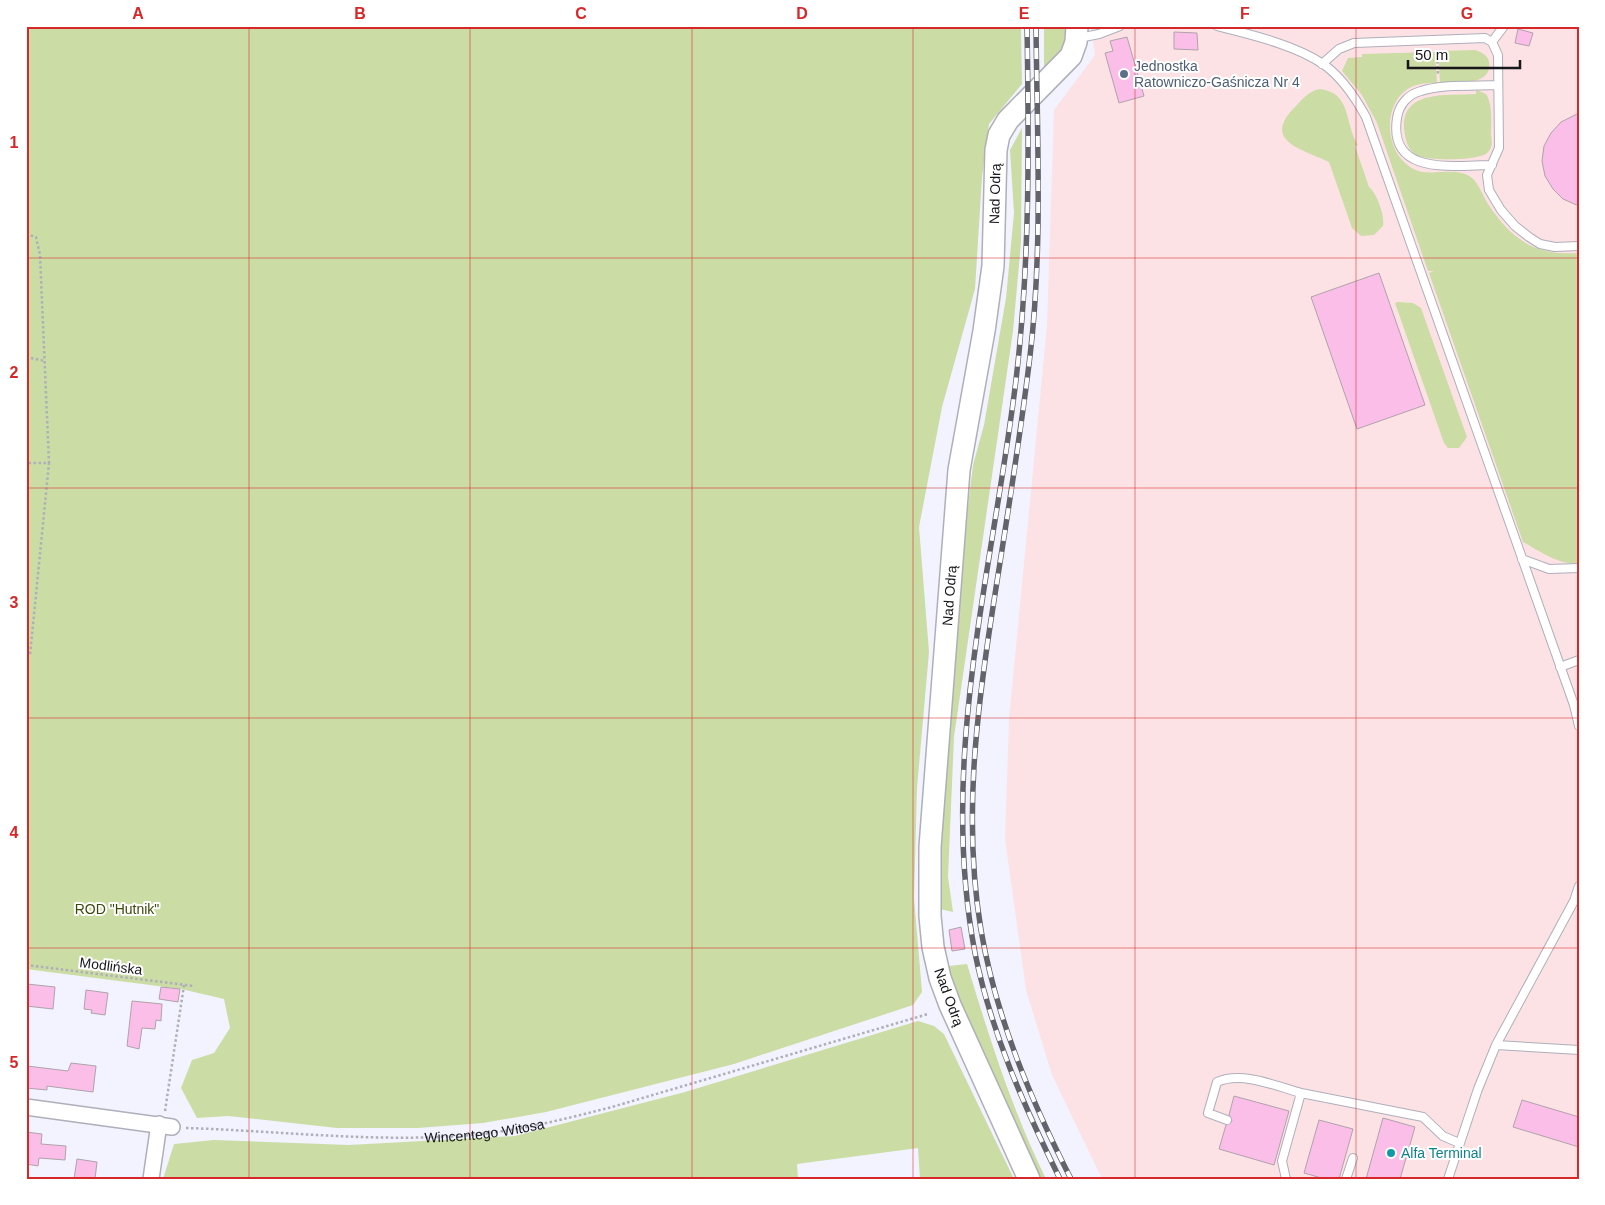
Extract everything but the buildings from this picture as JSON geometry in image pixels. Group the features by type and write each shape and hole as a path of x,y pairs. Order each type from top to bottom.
{"street":[{"name":"Nad Odrą","path":"1028,1179 953,1013 940,978 930,916 930,847 959,470 984,332 993,266 997,143 1008,120 1069,60 1077,32"},
{"path":"26,1107 164,1125 151,1179"}],"lane":[{"path":"1077,32 1099,34 1120,26"},
{"path":"1217,26 1290,49 1322,64 1340,79 1356,100 1374,134 1579,726"},
{"path":"1492,42 1504,26"},
{"path":"1322,64 1339,49 1354,43 1485,38 1492,42 1498,55 1499,148 1488,174 1489,190 1501,210 1515,226 1540,244 1555,247 1579,246"},
{"path":"1492,165 1432,165 1418,162 1409,157 1401,148 1397,133 1398,110 1413,94 1420,91 1439,88 1498,85"},
{"path":"1522,559 1549,569 1579,568"},
{"path":"1560,667 1579,660"},
{"path":"1448,1179 1459,1143 1496,1045 1574,901 1579,886"},
{"path":"1496,1045 1579,1050"},
{"path":"1227,1120 1208,1113 1217,1082 1228,1078 1240,1078 1301,1093 1423,1117 1443,1136 1459,1143"},
{"path":"1286,1179 1282,1161 1301,1093"},
{"path":"1346,1179 1353,1158"}],"path":[{"path":"1433,40 1437,51 1439,88"},
{"path":"26,234 36,237 39,242 48,463 30,655 26,655"},
{"path":"26,358 45,361"},
{"path":"26,464 48,463"},
{"name":"Modlińska","path":"26,965 194,986"},
{"path":"164,1125 184,985"},
{"name":"Wincentego Witosa","path":"164,1125 380,1138 462,1135 503,1131 561,1120 612,1107 928,1014"}],"shaded area":[{"path":"1091,26 1579,26 1579,1179 1102,1179 1052,1075 1026,990 1005,839 1009,719 1047,325 1054,110 1095,55"}],"green space":[{"name":"ROD \"Hutnik\"","path":"26,26 1021,26 1022,84 989,124 982,177 975,289 942,407 919,527 929,652 917,788 914,898 922,992 913,1005 734,1064 546,1112 483,1123 418,1128 337,1128 228,1116 197,1118 181,1088 192,1060 214,1053 230,1028 224,999 181,989 26,969"},
{"path":"1044,26 1068,26 1068,33 1062,52 1044,72"},
{"path":"1475,50 1484,54 1489,62 1489,70 1485,76 1472,81 1440,82 1438,51"},
{"path":"1435,52 1437,83 1427,83 1411,87 1395,103 1391,114 1391,138 1401,159 1417,171 1465,174 1472,178 1479,187 1497,217 1526,243 1550,252 1579,253 1579,564 1556,560 1523,542 1429,273 1434,271 1428,271 1377,123 1362,95 1342,71 1348,58 1362,57 1362,54"},
{"path":"1320,89 1337,96 1346,110 1358,145 1355,146 1369,187 1375,194 1382,211 1383,226 1374,235 1361,236 1352,228 1329,162 1297,148 1284,136 1282,128 1295,107 1306,96"},
{"path":"1476,90 1486,94 1491,108 1492,145 1487,153 1474,158 1452,159 1422,157 1410,150 1404,128 1405,115 1411,107 1429,97 1476,94"},
{"path":"1022,128 1021,243 1013,331 954,737 948,877 953,912 940,909 938,837 959,581 973,465 984,425 1006,298 1014,213 1010,150"},
{"path":"1395,303 1413,303 1421,308 1467,437 1459,448 1448,448 1444,443"},
{"path":"967,964 1012,1100 1046,1179 1036,1179 952,980 949,966"},
{"path":"918,1021 934,1026 944,1034 1014,1179 920,1179 918,1148 797,1164 798,1179 163,1179 174,1144 214,1140 349,1145 515,1136 685,1092"}],"railway":[{"path":"1027,26 1028,203 1021,336 1006,451 973,665 966,737 963,809 965,881 975,953 999,1040 1034,1124 1060,1179"},
{"path":"1036,26 1038,233 1034,315 1022,419 981,688 974,768 973,849 981,930 996,995 1029,1089 1071,1179"}],"place":[{"name":"Jednostka Ratowniczo-Gaśnicza Nr 4","path":"1124,74"},
{"name":"Alfa Terminal","path":"1391,1153"}]}
